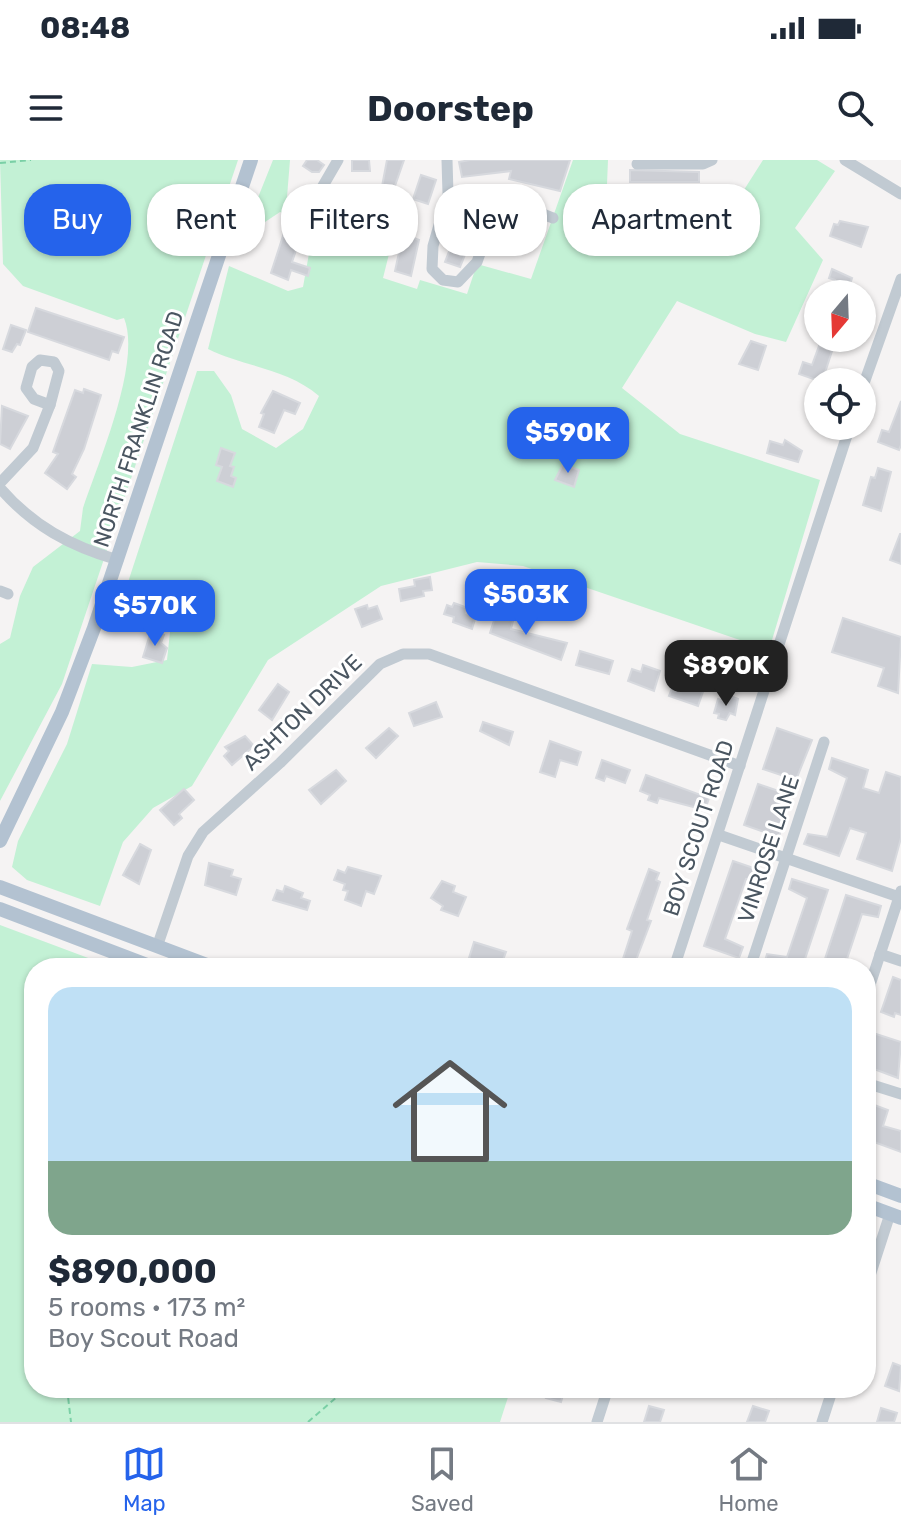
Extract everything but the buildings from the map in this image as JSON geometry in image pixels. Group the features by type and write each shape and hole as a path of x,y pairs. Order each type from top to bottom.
{"main road":[{"name":"NORTH FRANKLIN ROAD","path":"0,841 62,712 118,560 251,160"},
{"path":"0,887 187,958"},
{"path":"0,909 129,958"},
{"path":"876,1187 901,1196"},
{"path":"876,1209 896,1216"}],"street":[{"path":"324,184 338,160"},
{"path":"447,160 448,194 432,251 432,269 443,280 458,282 473,269 495,211 501,204 510,203 553,218"},
{"path":"637,164 703,164 712,160"},
{"path":"845,160 901,194"},
{"path":"869,368 901,279"},
{"path":"50,405 33,448 0,486 51,533 86,551 118,560"},
{"name":"BOY SCOUT ROAD","path":"677,958 845,440"},
{"name":"ASHTON DRIVE","path":"157,947 188,856 200,835 297,748 376,667 398,655 429,654 740,766"},
{"name":"VINROSE LANE","path":"753,958 824,742"},
{"path":"719,835 900,894 876,966"},
{"path":"880,954 901,961"},
{"path":"876,1086 901,1094"},
{"path":"876,1264 896,1216"},
{"path":"597,1422 605,1398"},
{"path":"822,1422 830,1398"}],"path":[{"path":"0,163 31,160"},
{"path":"68,1398 71,1422"},
{"path":"308,1422 336,1398"}],"green space":[{"path":"0,160 238,160 230,184 147,184 147,256 206,256 62,684 0,801 0,644 10,638 20,596 33,567 80,531 83,508 123,386 128,337 124,318 117,320 23,286 3,264"},
{"path":"273,160 290,160 288,184 281,184 281,212 265,222 265,184"},
{"path":"573,160 608,160 607,184 565,184"},
{"path":"763,160 817,160 835,171 795,228 823,260 814,280 804,280 804,302 786,342 755,334 677,301 622,388 680,434 820,480 769,650 523,566 477,562 381,586 268,660 192,786 153,808 123,842 100,906 27,880 12,867 18,841 67,744 92,664 132,667 167,660 170,632 156,615 129,624 116,619 197,371 214,371 231,395 242,429 276,448 303,429 319,396 280,374 208,349 229,266 288,291 303,287 309,256 388,256 383,278 417,289 420,280 467,294 477,264 531,279 539,256 547,256 547,234 563,188 563,256 760,256 760,184 748,184"},
{"path":"0,925 88,958 24,958 24,1398 508,1398 500,1422 0,1422"}]}
